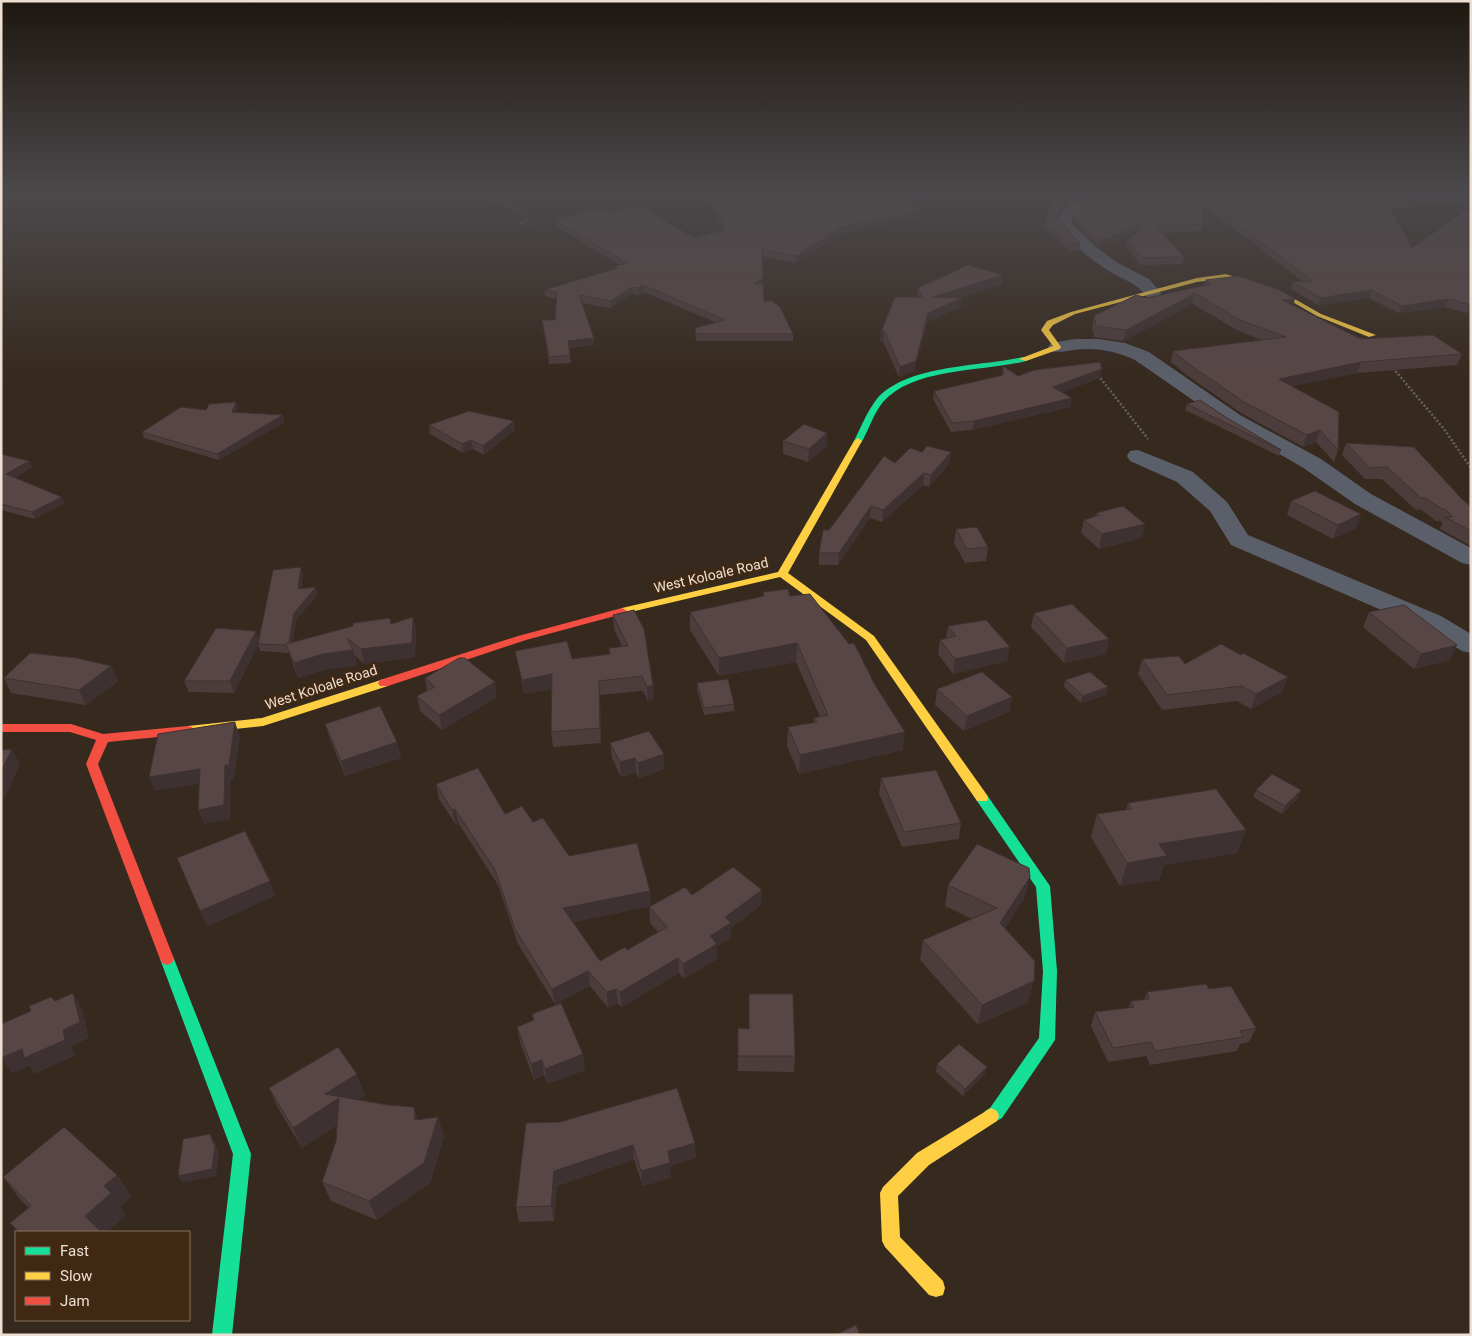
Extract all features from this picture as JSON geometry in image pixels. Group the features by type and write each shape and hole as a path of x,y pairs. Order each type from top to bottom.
{"street":[{"path":"1095,254 1123,272 1141,280 1153,293"},
{"path":"1372,336 1319,315 1284,295 1226,276 1197,280 1073,313 1050,323 1045,330 1066,345 1108,345 1125,348 1142,356 1233,419 1313,464 1364,499 1471,558"},
{"name":"West Koloale Road","path":"1,728 71,728 103,738 263,722 522,638 646,605 782,574 882,399 904,385 942,372 965,367 1013,362 1066,345"},
{"path":"1145,450 1184,477 1219,507 1239,540 1432,622 1471,645"},
{"path":"782,574 870,638 1043,886 1050,971 1047,1040 996,1113 923,1159 889,1194 891,1241 936,1288"},
{"path":"103,738 92,764 242,1154 222,1335"}],"path":[{"path":"1372,336 1388,363 1429,409 1471,468"},
{"path":"1066,345 1145,450"}],"building":[{"path":"612,254 762,254 763,278 754,284 763,284 764,301 772,301 780,307 793,334 696,334 695,328 725,320 643,285 638,288 632,287 611,301 579,295 594,338 568,341 570,355 549,357 542,320 555,320 557,292 544,290 618,268 615,266 627,263"},
{"path":"1139,254 1182,254 1184,257 1142,258"},
{"path":"1277,254 1471,254 1471,305 1448,299 1402,306 1371,290 1321,298 1293,282 1312,281"},
{"path":"968,265 1003,275 933,297 962,298 928,313 916,361 900,367 884,331 881,332 895,297 922,297 918,288"},
{"path":"1239,276 1280,290 1295,299 1282,300 1361,339 1433,335 1462,354 1361,362 1279,379 1339,412 1338,450 1320,430 1307,435 1244,402 1173,351 1286,337 1240,320 1193,292 1194,294 1126,330 1096,326 1094,316 1136,295 1147,298 1211,284 1206,280"},
{"path":"1100,362 1102,369 1053,387 1072,398 974,421 952,423 934,391 1003,375 1003,366 1018,376 1034,370"},
{"path":"1200,400 1227,418 1281,450 1187,404"},
{"path":"236,402 232,412 283,415 217,454 142,432 181,407 206,410 209,404"},
{"path":"469,411 514,421 483,446 471,440 462,444 429,425"},
{"path":"804,424 827,433 809,449 783,441"},
{"path":"1346,443 1414,447 1471,507 1471,531 1445,517 1453,517 1445,509 1425,498 1421,498 1387,467 1370,468"},
{"path":"927,446 951,452 931,475 924,473 883,510 871,506 839,553 819,553 823,530 829,530 884,456 895,463 910,448 922,452"},
{"path":"1,454 29,461 6,474 62,497 32,512 1,504"},
{"path":"1315,491 1361,514 1338,525 1291,501"},
{"path":"1123,506 1145,524 1102,534 1084,520 1099,515 1096,513"},
{"path":"977,527 988,547 967,549 956,529"},
{"path":"301,567 298,589 316,587 294,613 289,643 286,645 258,644 273,570"},
{"path":"788,589 790,596 810,594 849,644 854,643 875,685 905,732 800,755 788,727 817,722 814,718 828,715 797,643 719,658 690,612 764,596 763,592"},
{"path":"1072,604 1109,639 1067,648 1034,613"},
{"path":"1404,605 1457,645 1421,654 1369,612"},
{"path":"634,610 644,629 653,685 647,687 642,676 599,681 600,728 551,732 552,674 522,680 515,651 567,641 572,659 610,654 609,648 628,646 613,615"},
{"path":"413,617 412,643 361,649 347,638 353,650 323,654 294,663 286,644 353,626 353,623 390,618 391,624"},
{"path":"986,620 1010,647 955,659 940,640 956,636 948,626"},
{"path":"216,628 256,631 230,681 184,681"},
{"path":"1221,644 1241,655 1243,653 1288,677 1256,694 1242,686 1167,695 1142,659 1179,656 1185,664"},
{"path":"30,653 77,658 111,666 79,690 4,678"},
{"path":"459,658 465,658 495,682 439,715 417,696 435,687 425,678"},
{"path":"982,672 1012,697 967,716 937,689"},
{"path":"1090,672 1108,687 1083,696 1065,680"},
{"path":"728,679 734,704 704,708 697,683"},
{"path":"380,706 397,742 341,761 325,724"},
{"path":"235,722 229,765 225,765 224,805 198,810 200,769 149,777 158,734"},
{"path":"649,731 664,754 638,763 635,758 620,762 610,743"},
{"path":"12,749 1,772 1,750"},
{"path":"478,768 505,814 522,806 533,822 543,818 569,856 637,843 650,891 563,908 600,961 625,947 627,950 667,927 649,907 685,887 692,895 733,867 762,890 725,917 731,923 710,936 717,944 683,964 678,958 620,992 616,989 607,992 588,971 552,989 515,929 495,870 455,809 452,810 436,784"},
{"path":"936,770 961,823 904,832 881,778"},
{"path":"1272,774 1301,790 1285,806 1256,790"},
{"path":"1216,789 1246,830 1159,844 1167,856 1127,863 1097,814 1131,809 1128,803"},
{"path":"245,831 270,881 200,911 177,858"},
{"path":"977,844 1029,868 1030,877 1000,923 1035,961 1034,981 982,1005 923,940 997,908 948,885"},
{"path":"1206,984 1209,989 1231,986 1256,1028 1240,1031 1243,1037 1155,1051 1151,1042 1113,1048 1095,1012 1134,1007 1131,1001 1149,999 1147,992"},
{"path":"73,993 80,1022 63,1030 65,1040 24,1058 22,1049 1,1058 1,1024 31,1011 29,1006 51,997 55,1001"},
{"path":"749,994 793,994 795,1056 738,1056 738,1028 749,1029"},
{"path":"561,1003 583,1054 545,1069 542,1060 531,1064 517,1027 534,1020 532,1014"},
{"path":"959,1044 987,1067 965,1089 937,1064"},
{"path":"338,1047 357,1074 325,1094 388,1105 414,1107 415,1120 438,1117 424,1163 369,1201 322,1182 336,1141 339,1098 293,1128 269,1088"},
{"path":"677,1088 695,1143 668,1151 670,1163 641,1171 633,1145 554,1171 551,1206 516,1207 526,1123 560,1122"},
{"path":"64,1127 117,1175 104,1186 111,1193 85,1216 100,1231 18,1231 10,1223 31,1206 3,1177"},
{"path":"210,1134 215,1147 212,1169 178,1176 183,1139"},
{"path":"856,1325 860,1335 835,1335"}],"traffic: fast":[{"path":"858,441 873,412 883,398 911,381 945,371 1023,359"},
{"path":"982,798 1043,886 1050,971 1047,1040 996,1113 991,1116"},
{"path":"167,959 242,1154 222,1335"}],"traffic: slow":[{"path":"1023,359 1057,347 1045,330 1050,323 1073,313 1197,280 1226,276 1284,295 1319,315 1372,335"},
{"path":"622,611 782,574 858,441"},
{"path":"782,574 870,638 982,798"},
{"path":"188,730 263,722 384,683"},
{"path":"936,1288 891,1241 889,1193 923,1159 991,1116"}],"traffic: jam":[{"path":"384,683 522,638 622,611"},
{"path":"1,728 71,728 103,738 188,730"},
{"path":"103,738 92,764 167,959"}]}
